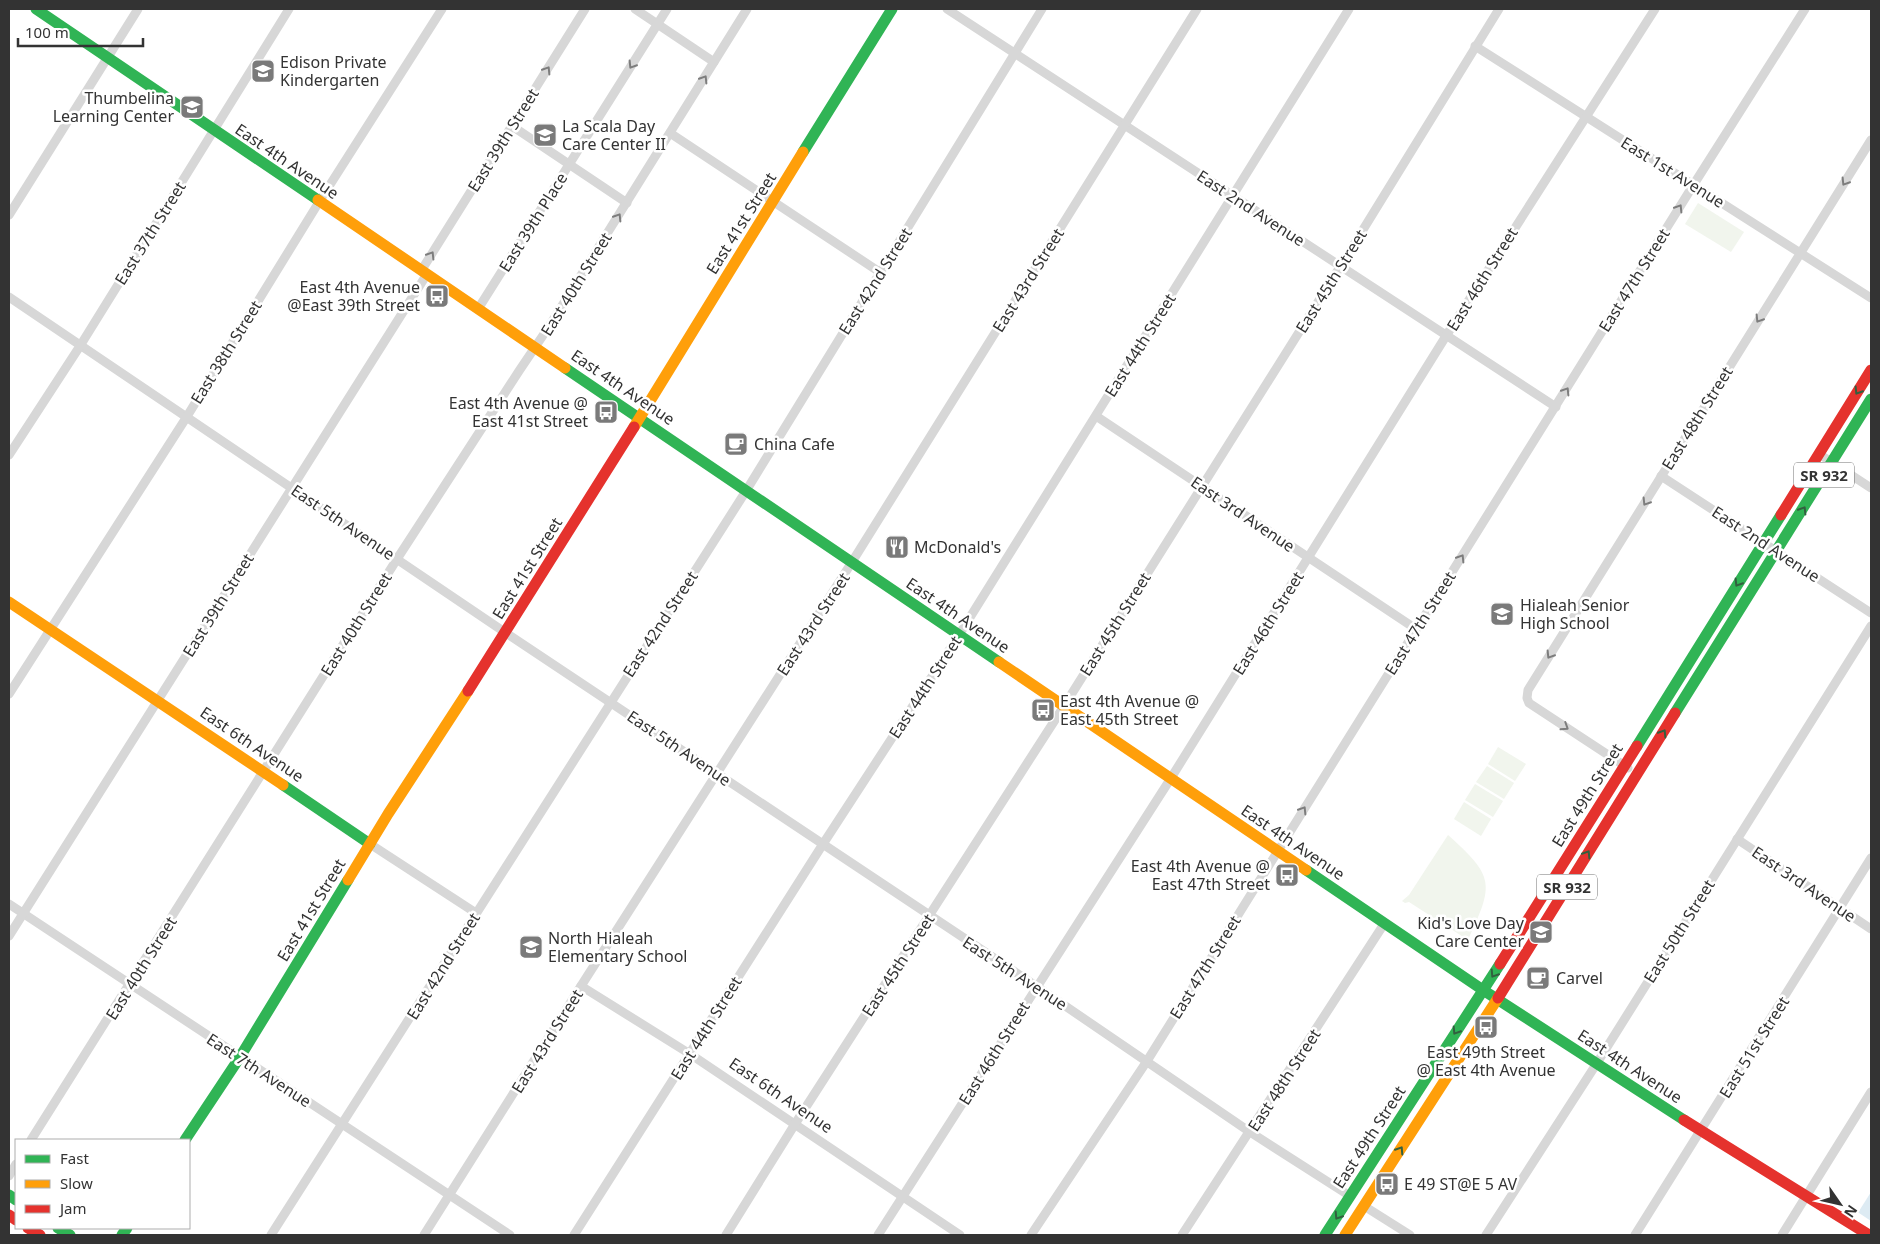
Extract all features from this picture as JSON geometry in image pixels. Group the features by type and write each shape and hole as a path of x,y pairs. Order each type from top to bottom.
{"main road":[{"name":"East 4th Avenue","path":"36,9 1497,1000 1701,1131 1870,1235"},
{"name":"East 41st Street","path":"186,1139 240,1057 370,844 506,633 892,9"},
{"name":"East 49th Street","path":"1325,1235 1483,990 1871,370"},
{"name":"East 49th Street","path":"1345,1235 1497,1000 1871,399"},
{"name":"East 6th Avenue","path":"9,602 158,700 370,844"},
{"path":"1364,1206 1363,1191 1384,1156 1387,1148 1387,1138"},
{"path":"1338,1235 1352,1212 1353,1204 1350,1196"}],"street":[{"path":"9,215 138,9"},
{"name":"East 37th Street","path":"9,455 80,346 289,9"},
{"name":"East 38th Street","path":"9,694 186,418 319,202 442,9"},
{"name":"East 39th Street","path":"9,936 292,488 424,273 441,239 585,9"},
{"path":"635,9 714,62"},
{"name":"East 39th Place","path":"478,309 667,9"},
{"name":"East 40th Street","path":"32,1139 398,559 536,347 748,9"},
{"name":"East 2nd Avenue","path":"947,9 1556,407"},
{"name":"East 42nd Street","path":"271,1235 746,490 1042,9"},
{"name":"East 43rd Street","path":"424,1235 852,562 1197,9"},
{"name":"East 44th Street","path":"574,1235 823,844 959,635 1349,9"},
{"name":"East 45th Street","path":"726,1235 795,1124 1064,706 1340,267 1499,9"},
{"name":"East 46th Street","path":"878,1235 1171,778 1446,336 1655,9"},
{"name":"East 47th Street","path":"1030,1235 1147,1061 1805,9"},
{"name":"East 1st Avenue","path":"1475,46 1871,298"},
{"path":"512,126 627,203"},
{"path":"670,133 880,273"},
{"name":"East 48th Street","path":"1624,765 1529,703 1527,698 1528,690 1871,140"},
{"name":"East 5th Avenue","path":"9,297 716,774 1036,986 1250,1132 1350,1196"},
{"name":"East 3rd Avenue","path":"1096,416 1416,629"},
{"path":"1819,454 1871,488"},
{"name":"East 2nd Avenue","path":"1661,476 1871,613"},
{"name":"East 50th Street","path":"1486,1235 1597,1063 1871,626"},
{"path":"1624,765 1637,774"},
{"name":"East 3rd Avenue","path":"1737,839 1871,929"},
{"name":"East 6th Avenue","path":"370,844 476,913"},
{"name":"East 51st Street","path":"1635,1235 1871,858"},
{"name":"East 7th Avenue","path":"9,904 510,1235"},
{"name":"East 48th Street","path":"1182,1235 1384,924"},
{"name":"East 6th Avenue","path":"581,986 690,1054 902,1198 960,1235"},
{"path":"1782,1235 1871,1092"},
{"path":"1364,1206 1410,1235"}],"shaded area":[{"path":"1698,203 1744,232 1731,252 1685,224"},
{"path":"1498,747 1526,764 1515,781 1488,764"},
{"path":"1487,766 1514,783 1504,799 1476,782"},
{"path":"1475,784 1503,801 1493,817 1465,800"},
{"path":"1464,802 1491,819 1481,836 1454,819"},
{"path":"1448,835 1475,861 1482,872 1485,882 1482,906 1468,940 1409,902 1405,903 1402,901 1409,895"},
{"path":"1871,1192 1870,1235 1844,1235"}],"pier":[{"path":"1856,1211 1871,1221 1871,1235 1842,1234"}],"traffic: fast":[{"path":"36,9 318,200"},
{"path":"803,152 892,9"},
{"path":"565,368 999,662"},
{"path":"1675,713 1871,399"},
{"path":"1637,746 1781,515"},
{"path":"283,785 370,844"},
{"path":"1306,870 1483,990 1684,1120"},
{"path":"186,1139 240,1057 348,880"},
{"path":"1325,1235 1500,964"},
{"path":"9,1195 15,1199"},
{"path":"60,1229 70,1235"},
{"path":"122,1235 126,1229"}],"traffic: slow":[{"path":"634,427 803,152"},
{"path":"318,200 565,368"},
{"path":"9,602 283,785"},
{"path":"999,662 1306,870"},
{"path":"348,880 388,814 468,691"},
{"path":"1345,1235 1498,998"}],"traffic: jam":[{"path":"1781,515 1871,370"},
{"path":"468,691 634,427"},
{"path":"1498,998 1675,713"},
{"path":"1500,964 1637,746"},
{"path":"1684,1120 1869,1235"},
{"path":"9,1215 15,1219"},
{"path":"30,1229 40,1235"}],"place":[{"name":"Edison Private Kindergarten","path":"263,71"},
{"name":"Thumbelina Learning Center","path":"192,107"},
{"name":"La Scala Day Care Center II","path":"545,135"},
{"name":"East 4th Avenue @East 39th Street","path":"437,296"},
{"name":"East 4th Avenue @ East 41st Street","path":"606,412"},
{"name":"China Cafe","path":"736,444"},
{"name":"McDonald's","path":"897,547"},
{"name":"Hialeah Senior High School","path":"1502,614"},
{"name":"East 4th Avenue @ East 45th Street","path":"1043,710"},
{"name":"East 4th Avenue @ East 47th Street","path":"1287,875"},
{"name":"Kid's Love Day Care Center","path":"1541,932"},
{"name":"North Hialeah Elementary School","path":"531,947"},
{"name":"Carvel","path":"1538,978"},
{"name":"East 49th Street @ East 4th Avenue","path":"1486,1027"},
{"name":"E 49 ST@E 5 AV","path":"1387,1184"}]}
